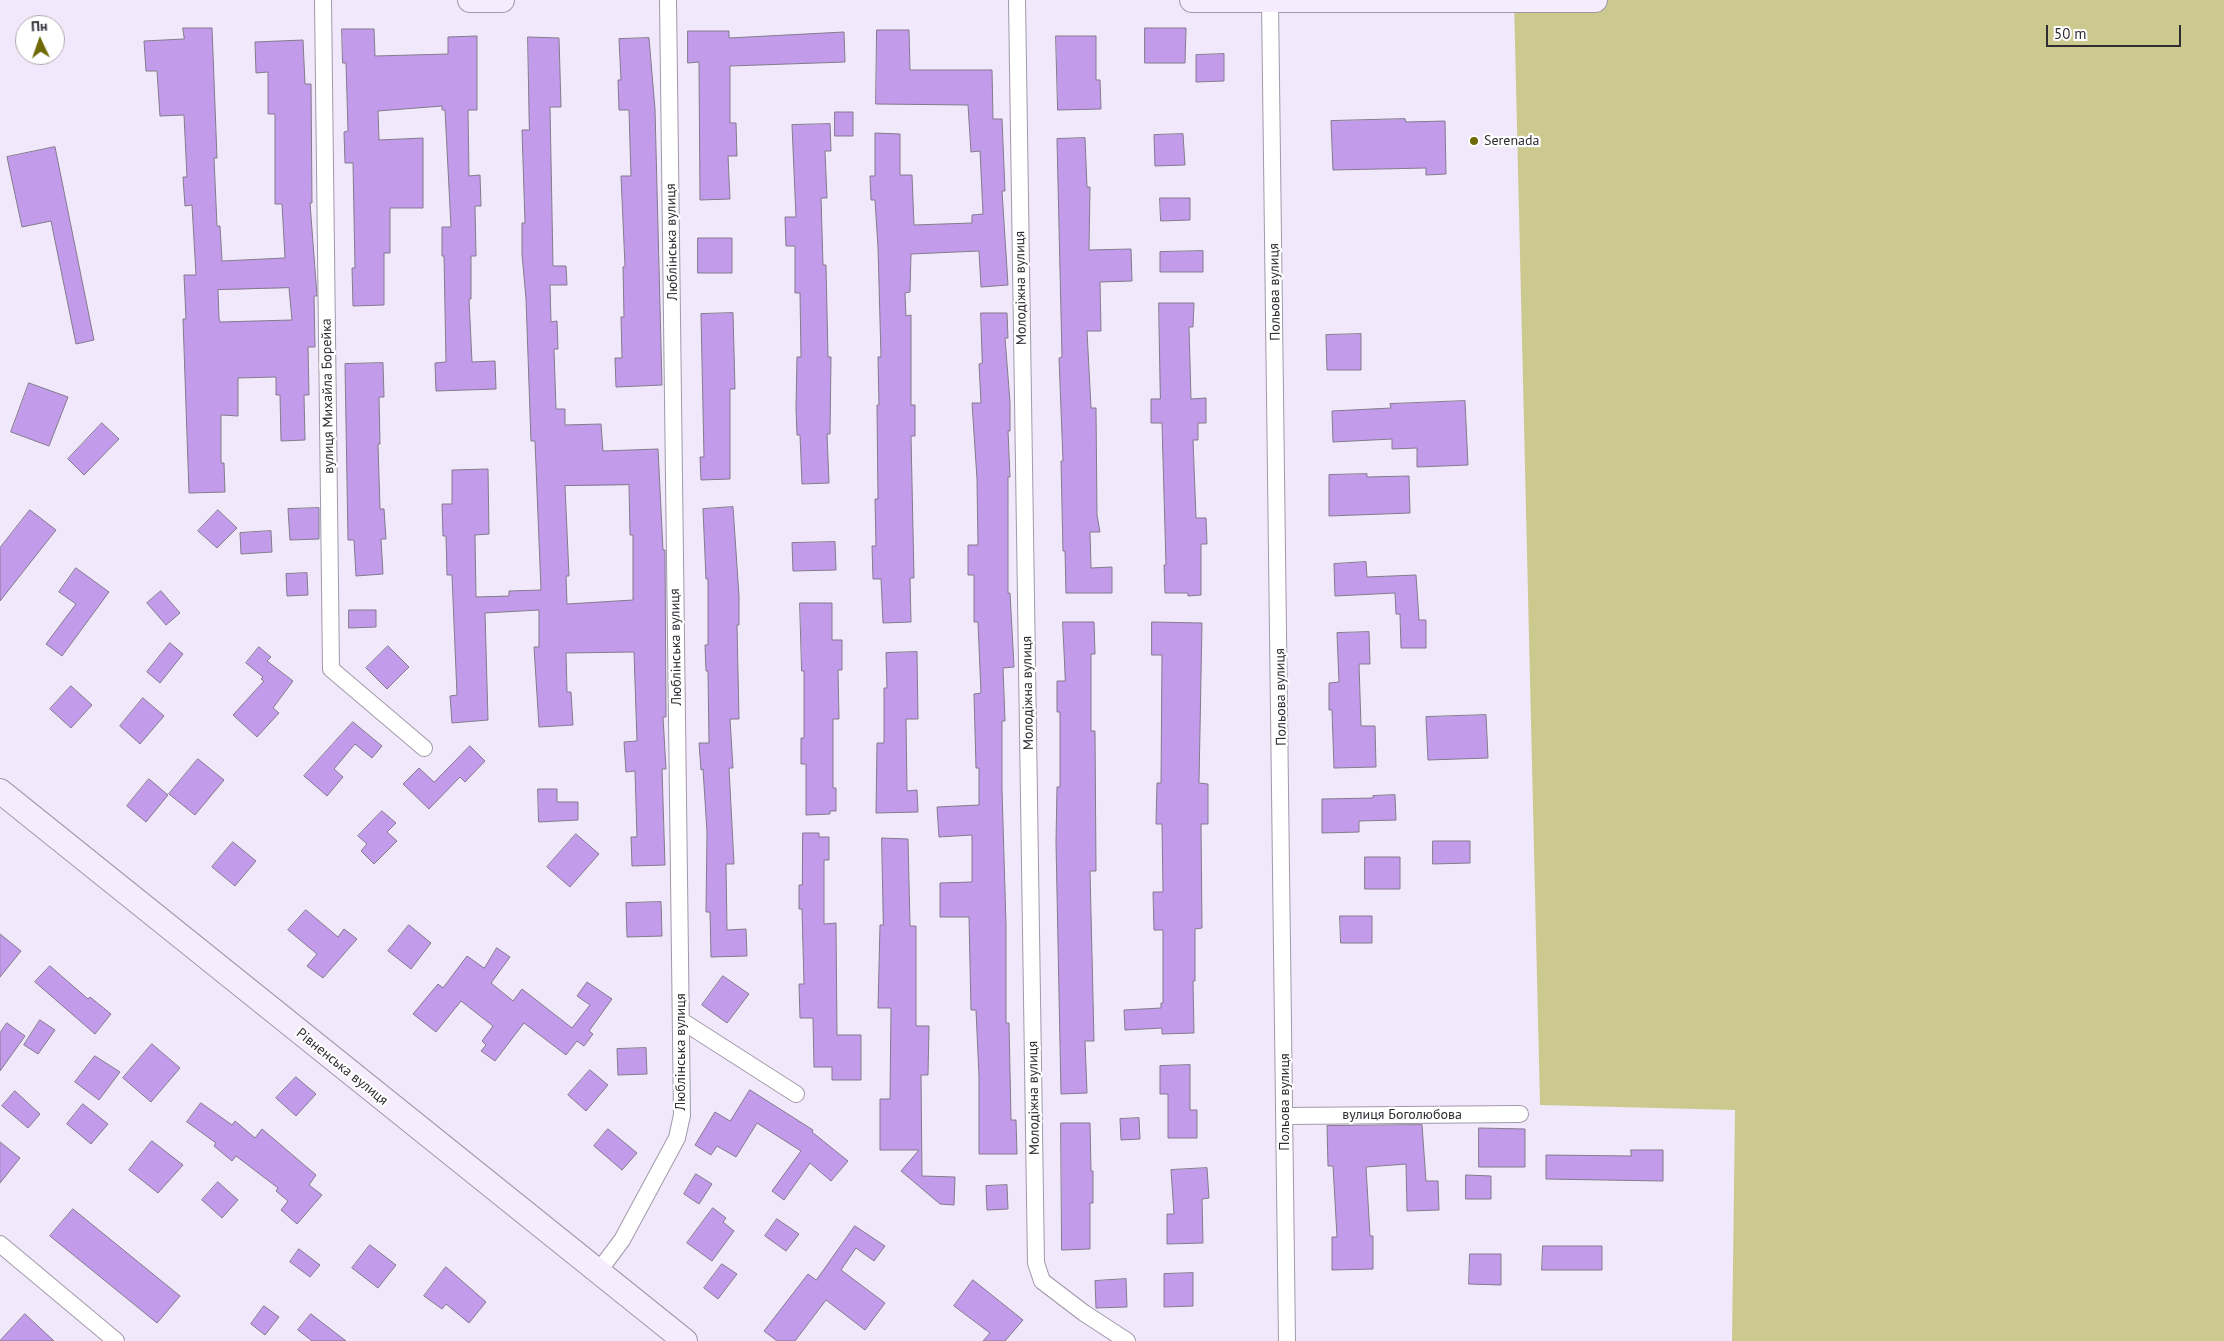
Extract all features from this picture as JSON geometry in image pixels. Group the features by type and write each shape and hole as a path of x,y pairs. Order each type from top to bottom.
{"main road":[{"path":"470,0 502,0"},
{"path":"1192,0 1595,0"},
{"name":"Рівненська вулиця","path":"0,791 685,1341"}],"street":[{"name":"вулиця Михайла Борейка","path":"323,0 331,669 424,748"},
{"name":"Люблінська вулиця","path":"598,1272 622,1240 677,1138 682,1115 668,0"},
{"name":"Молодіжна вулиця","path":"1017,0 1036,1263 1042,1281 1084,1313 1127,1341"},
{"name":"Польова вулиця","path":"1270,1 1287,1341"},
{"path":"682,1021 796,1094"},
{"name":"вулиця Боголюбова","path":"1285,1116 1520,1114"},
{"path":"0,1244 116,1341"}],"shaded area":[{"path":"1514,0 2224,0 2224,1341 1732,1341 1735,1110 1540,1105"}],"building":[{"path":"183,28 212,28 217,158 214,158 217,226 220,226 222,261 285,258 282,204 275,204 275,114 268,114 268,72 256,73 255,42 303,40 305,84 311,84 312,203 310,203 317,296 314,296 315,347 308,347 309,395 304,395 305,440 281,441 280,395 276,395 276,377 238,378 238,416 221,415 221,463 224,463 225,492 189,493 183,319 186,319 184,275 196,275 192,205 185,206 183,177 187,177 184,115 160,116 157,71 146,71 144,41 184,39","holes":["289,288 292,320 220,322 218,290"]},
{"path":"1145,28 1186,28 1185,63 1145,63"},
{"path":"342,29 374,29 375,56 448,54 448,37 477,36 477,110 468,110 469,176 480,175 481,206 475,206 476,256 471,256 471,299 469,299 472,362 495,361 496,389 436,391 435,363 446,362 442,227 451,227 445,110 442,110 442,106 378,111 379,140 423,138 423,208 390,208 390,253 384,253 384,305 353,306 352,268 355,268 353,163 345,163 344,132 348,131 346,63 343,63"},
{"path":"877,30 909,30 910,70 992,70 993,119 1002,119 1005,191 1002,191 1008,285 981,287 979,251 911,254 910,292 905,293 906,316 911,315 911,405 915,405 915,436 911,436 914,578 910,578 911,622 883,623 881,579 873,579 872,546 876,546 875,499 878,499 877,405 879,405 878,357 881,357 878,247 875,200 871,200 870,176 875,176 875,133 900,134 900,175 912,175 914,225 972,223 972,215 983,214 980,151 971,152 968,105 876,104"},
{"path":"688,31 729,31 729,38 844,32 845,62 730,66 730,123 736,123 737,156 728,156 730,199 700,200 699,62 688,63"},
{"path":"1056,36 1096,36 1096,80 1100,80 1101,109 1058,110"},
{"path":"528,37 559,38 561,107 550,107 553,266 566,266 567,285 550,285 551,322 557,321 558,349 554,349 556,409 565,409 565,425 601,424 603,451 658,449 663,550 665,550 666,717 663,717 666,769 662,769 665,865 632,866 631,837 637,837 635,771 626,772 624,742 637,741 634,652 566,653 567,692 571,692 573,725 539,727 534,647 539,647 539,610 485,613 488,720 452,723 450,696 457,695 452,575 447,575 446,536 443,536 442,504 452,504 452,470 488,469 489,534 475,535 476,597 509,596 509,591 541,590 535,441 531,441 526,299 522,254 522,223 525,223 522,130 529,130","holes":["629,485 630,535 633,535 633,600 567,604 566,576 569,576 565,486"]},
{"path":"649,38 655,109 662,385 616,387 615,358 622,358 621,317 624,317 623,267 625,266 621,176 631,176 629,110 619,110 618,80 621,80 619,39"},
{"path":"1224,54 1224,81 1196,82 1196,55"},
{"path":"835,112 853,112 853,136 835,136"},
{"path":"1405,119 1406,122 1445,121 1446,174 1426,175 1426,168 1333,170 1331,121"},
{"path":"830,124 831,151 825,151 827,198 821,198 823,265 826,265 828,357 831,357 830,434 827,434 829,483 802,484 800,435 797,435 796,408 797,357 801,357 800,293 795,293 795,246 786,246 785,217 796,217 792,125"},
{"path":"1183,134 1185,165 1155,166 1154,135"},
{"path":"1085,138 1087,187 1090,187 1089,250 1131,249 1132,281 1100,282 1101,331 1087,331 1091,408 1096,408 1097,515 1100,532 1090,532 1091,568 1112,567 1112,593 1066,593 1065,551 1063,551 1061,461 1063,461 1059,358 1062,357 1057,139"},
{"path":"55,147 94,340 76,344 51,221 22,227 7,157"},
{"path":"1160,198 1190,198 1190,220 1161,221"},
{"path":"698,238 732,238 732,273 698,273"},
{"path":"1203,251 1203,272 1160,272 1160,252"},
{"path":"1159,303 1194,303 1193,327 1189,327 1191,399 1206,398 1206,423 1198,423 1198,440 1193,440 1196,518 1206,518 1207,544 1201,544 1201,595 1188,596 1188,593 1165,593 1162,423 1151,423 1151,399 1160,399"},
{"path":"733,313 735,389 730,389 730,479 701,480 700,457 704,457 701,314"},
{"path":"981,313 1007,313 1008,338 1005,338 1010,402 1010,431 1008,431 1010,477 1008,477 1008,593 1010,593 1014,667 1003,668 1005,721 1002,721 1002,790 1006,925 1006,1023 1009,1023 1011,1120 1016,1120 1017,1154 979,1154 979,1076 976,1010 971,1010 969,917 940,917 940,883 972,882 972,835 939,837 937,807 979,805 979,768 976,768 974,694 981,693 978,622 974,622 974,575 968,575 968,545 978,545 977,479 972,403 981,403 979,364 982,363"},
{"path":"1361,334 1361,370 1327,370 1326,335"},
{"path":"383,363 384,397 379,397 380,444 378,444 380,509 384,509 386,539 381,539 383,574 356,576 354,540 348,540 345,364"},
{"path":"29,383 68,397 49,446 11,432"},
{"path":"1465,401 1468,465 1417,467 1417,448 1392,449 1392,439 1333,442 1332,411 1391,408 1390,404"},
{"path":"102,423 119,439 84,475 68,459"},
{"path":"1367,474 1367,477 1409,476 1410,513 1329,516 1329,475"},
{"path":"733,507 739,596 739,625 737,625 739,719 730,719 733,768 729,768 734,864 726,864 727,930 746,929 747,956 711,957 710,912 706,912 707,832 703,769 701,770 699,743 709,743 708,671 706,671 705,645 708,645 708,579 706,579 703,509"},
{"path":"319,508 319,539 290,540 288,509"},
{"path":"30,510 56,530 0,601 0,548"},
{"path":"218,510 237,528 217,548 198,531"},
{"path":"271,531 272,552 241,554 240,533"},
{"path":"835,542 836,570 793,571 792,543"},
{"path":"1366,562 1367,577 1416,575 1419,620 1426,620 1426,648 1401,648 1400,614 1396,614 1395,593 1335,596 1334,564"},
{"path":"76,568 109,592 62,656 46,644 76,604 59,592"},
{"path":"307,573 308,595 287,596 286,574"},
{"path":"161,591 180,613 166,625 147,603"},
{"path":"800,603 832,603 832,640 842,640 842,670 838,670 839,719 833,719 833,788 836,788 836,811 830,811 830,814 806,815 806,764 801,764 801,738 804,738 804,671 802,671"},
{"path":"349,610 376,610 376,627 349,628"},
{"path":"1063,622 1094,622 1095,654 1091,654 1091,731 1095,731 1096,871 1090,871 1094,1041 1085,1041 1087,1093 1061,1094 1056,842 1057,787 1060,787 1060,712 1057,712 1057,681 1065,681"},
{"path":"1152,622 1202,623 1199,783 1208,784 1208,824 1201,824 1202,928 1195,929 1194,1033 1162,1034 1162,1028 1125,1030 1124,1010 1161,1008 1161,1003 1163,1003 1163,930 1154,930 1153,892 1163,892 1162,824 1156,824 1157,783 1161,783 1162,655 1152,655"},
{"path":"1369,632 1370,664 1359,664 1361,726 1375,726 1376,767 1334,768 1332,710 1329,710 1329,683 1339,682 1337,633"},
{"path":"170,643 183,654 160,683 147,672"},
{"path":"388,646 409,667 387,689 366,668"},
{"path":"259,647 271,657 267,661 293,681 273,708 279,713 257,737 233,715 264,681 261,679 263,677 246,663"},
{"path":"917,652 918,719 906,719 907,791 917,790 918,812 876,813 877,743 884,743 884,688 887,688 886,653"},
{"path":"71,686 92,705 71,728 50,709"},
{"path":"143,698 164,716 140,744 120,726"},
{"path":"1486,715 1488,758 1428,760 1426,717"},
{"path":"353,722 382,746 372,758 355,744 334,769 343,777 327,796 304,776"},
{"path":"470,746 485,761 465,782 460,777 429,809 403,784 419,768 434,782"},
{"path":"198,759 224,780 195,815 169,794"},
{"path":"149,779 168,795 146,822 127,806"},
{"path":"538,789 557,789 557,802 578,802 578,820 539,822"},
{"path":"1395,795 1396,820 1359,821 1359,832 1322,833 1322,799 1373,798 1373,796"},
{"path":"382,811 396,823 387,832 397,841 374,864 361,851 367,844 358,836"},
{"path":"803,833 819,833 819,837 829,837 829,860 824,860 824,924 836,923 837,1035 861,1035 861,1080 832,1080 832,1067 814,1067 813,1018 800,1018 799,984 804,984 802,909 799,909 799,885 802,885"},
{"path":"576,834 599,854 570,887 547,867"},
{"path":"882,838 908,839 910,926 916,926 916,1026 929,1026 928,1075 921,1075 922,1176 955,1177 954,1205 940,1204 901,1171 919,1150 880,1150 880,1099 890,1099 891,1008 878,1008 880,925 883,925"},
{"path":"1433,841 1470,841 1470,863 1433,864"},
{"path":"233,842 256,861 235,886 212,867"},
{"path":"1365,857 1400,857 1400,889 1365,889"},
{"path":"661,902 662,936 627,937 626,903"},
{"path":"306,910 338,937 344,929 357,939 323,978 307,966 317,954 288,930"},
{"path":"1340,916 1372,916 1372,943 1341,943"},
{"path":"409,925 431,943 411,969 388,951"},
{"path":"0,934 21,951 0,977"},
{"path":"497,948 510,957 491,983 513,1001 522,989 572,1028 590,1005 577,996 587,982 612,999 589,1031 593,1034 584,1046 577,1041 566,1055 524,1023 495,1061 481,1051 486,1045 482,1041 493,1026 461,1001 436,1032 413,1014 438,984 443,988 467,956 484,968"},
{"path":"50,966 88,999 90,997 111,1014 95,1034 35,982"},
{"path":"723,976 749,994 727,1023 702,1005"},
{"path":"40,1020 55,1030 38,1054 24,1045"},
{"path":"7,1023 25,1036 0,1071 0,1033"},
{"path":"152,1044 180,1068 151,1102 123,1078"},
{"path":"646,1048 647,1074 618,1075 617,1049"},
{"path":"95,1056 120,1072 99,1100 75,1082"},
{"path":"1190,1065 1190,1110 1197,1110 1197,1138 1168,1138 1168,1094 1160,1094 1160,1066"},
{"path":"590,1070 608,1085 586,1111 568,1095"},
{"path":"296,1077 316,1094 296,1116 276,1098"},
{"path":"750,1090 813,1130 812,1132 848,1161 831,1181 810,1163 784,1200 772,1191 801,1151 757,1123 736,1157 717,1146 711,1155 695,1145 715,1112 730,1121"},
{"path":"15,1091 40,1114 28,1128 2,1106"},
{"path":"201,1103 232,1125 235,1121 255,1138 262,1129 316,1175 309,1185 322,1195 297,1224 281,1210 288,1201 276,1191 278,1188 236,1156 232,1161 214,1146 216,1143 187,1122"},
{"path":"83,1104 108,1124 91,1144 67,1124"},
{"path":"1139,1118 1140,1139 1121,1140 1120,1119"},
{"path":"1061,1123 1090,1123 1093,1203 1090,1203 1090,1249 1062,1250"},
{"path":"1422,1125 1426,1181 1438,1181 1439,1210 1407,1211 1406,1164 1366,1167 1370,1236 1373,1236 1373,1269 1332,1270 1332,1237 1337,1237 1333,1166 1328,1166 1327,1126"},
{"path":"1479,1128 1525,1129 1525,1167 1479,1167"},
{"path":"608,1129 637,1153 622,1170 594,1146"},
{"path":"152,1141 183,1165 158,1193 129,1170"},
{"path":"0,1142 20,1158 0,1183"},
{"path":"1631,1150 1663,1150 1663,1181 1546,1179 1546,1155 1631,1156"},
{"path":"1207,1168 1209,1198 1202,1199 1203,1243 1167,1244 1167,1214 1174,1214 1171,1170"},
{"path":"696,1174 712,1184 699,1204 684,1194"},
{"path":"1466,1175 1491,1176 1491,1199 1466,1199"},
{"path":"218,1182 238,1200 222,1218 202,1200"},
{"path":"1007,1185 1008,1209 987,1210 986,1186"},
{"path":"713,1208 726,1218 723,1222 734,1231 712,1261 687,1243"},
{"path":"73,1209 180,1296 157,1323 50,1236"},
{"path":"777,1219 799,1234 786,1251 765,1236"},
{"path":"855,1226 885,1246 874,1261 856,1248 841,1270 885,1303 865,1330 826,1300 795,1341 777,1341 764,1331 808,1274 816,1280"},
{"path":"370,1245 396,1265 378,1288 352,1268"},
{"path":"1543,1246 1602,1246 1602,1270 1542,1270"},
{"path":"299,1249 320,1265 310,1277 290,1262"},
{"path":"1470,1254 1501,1254 1501,1285 1469,1284"},
{"path":"722,1264 737,1274 718,1299 704,1288"},
{"path":"446,1267 486,1302 469,1323 446,1304 442,1309 424,1296"},
{"path":"1193,1273 1193,1306 1164,1307 1164,1274"},
{"path":"1126,1279 1127,1307 1096,1308 1095,1281"},
{"path":"973,1280 1023,1320 1005,1341 983,1341 990,1333 954,1306"},
{"path":"264,1306 279,1317 265,1335 251,1324"},
{"path":"25,1314 54,1341 0,1341"},
{"path":"311,1314 346,1341 312,1341 298,1330"}],"place":[{"name":"Serenada","path":"1474,141"}]}
